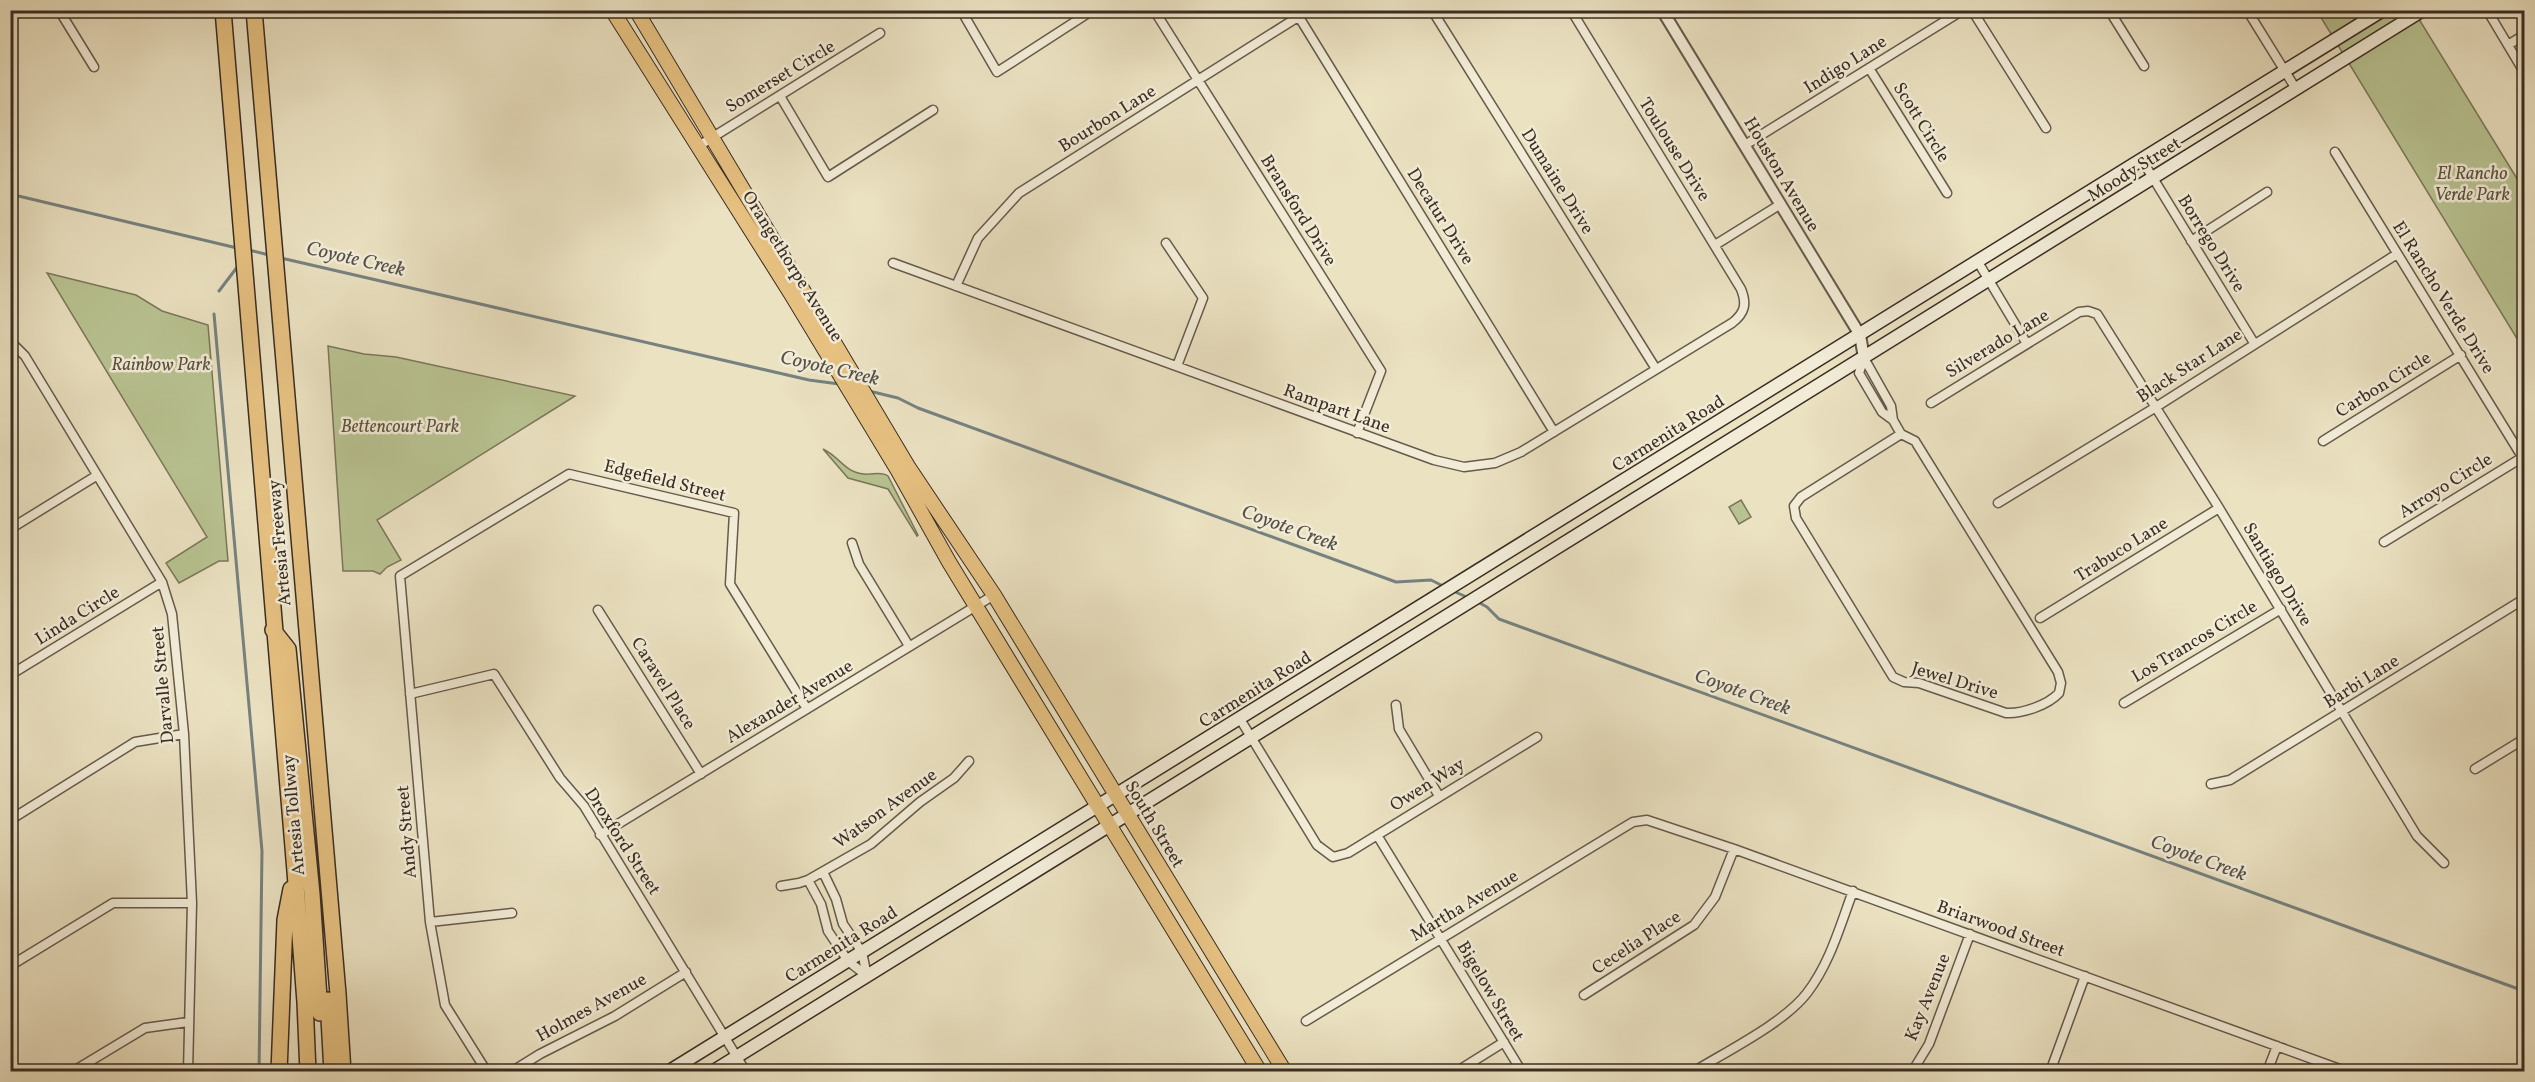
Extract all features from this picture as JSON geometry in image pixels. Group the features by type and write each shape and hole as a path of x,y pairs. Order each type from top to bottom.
{"highway":[{"name":"Artesia Freeway","path":"223,10 273,630 295,871 308,1071"},
{"name":"Artesia Freeway","path":"254,10 343,1071"},
{"name":"Artesia Tollway","path":"300,556 293,572 332,1071"},
{"name":"Artesia Tollway","path":"273,630 288,648 312,894 322,1059 313,1071"},
{"path":"279,1071 285,920 295,871"}],"main road":[{"name":"Orangethorpe Avenue","path":"612,10 809,323 976,606"},
{"name":"Orangethorpe Avenue","path":"636,10 791,266 823,327 909,468 994,595"},
{"name":"Moody Street","path":"1860,335 2383,10"},
{"name":"Moody Street","path":"1864,358 2423,10"},
{"name":"Carmenita Road","path":"668,1071 1860,335"},
{"path":"712,1071 1864,358"},
{"name":"South Street","path":"994,595 1285,1071"},
{"path":"976,606 1260,1071"}],"street":[{"path":"59,10 93,68"},
{"path":"962,10 997,72 1093,10"},
{"name":"Bransford Drive","path":"1154,10 1381,371 1357,433"},
{"name":"Bourbon Lane","path":"957,286 978,238 1019,193 1309,10"},
{"name":"Dumaine Drive","path":"1432,10 1656,369"},
{"name":"Toulouse Drive","path":"1571,10 1741,289 1745,307"},
{"name":"Houston Avenue","path":"1662,10 1860,335 1864,358"},
{"path":"1972,10 2046,128"},
{"path":"2109,10 2144,66"},
{"path":"2247,10 2295,89"},
{"path":"2487,10 2524,72"},
{"name":"Indigo Lane","path":"1744,145 1961,11"},
{"name":"Decatur Drive","path":"1299,17 1554,432"},
{"name":"Somerset Circle","path":"697,147 880,33"},
{"path":"2508,45 2524,35"},
{"name":"Scott Circle","path":"1869,68 1947,193"},
{"path":"780,96 828,177 933,110"},
{"name":"El Rancho Verde Drive","path":"2335,153 2524,458"},
{"name":"Borrego Drive","path":"2142,160 2254,343"},
{"path":"2192,241 2267,192"},
{"path":"1715,245 1780,204"},
{"path":"1166,243 1203,298 1177,366"},
{"name":"Black Star Lane","path":"1998,503 2156,407 2397,254"},
{"path":"1978,262 2027,344"},
{"name":"Rampart Lane","path":"893,263 1357,433 1434,460 1464,467 1494,463 1554,432 1732,323 1742,314 1745,307"},
{"name":"Silverado Lane","path":"1931,403 2079,312"},
{"name":"Santiago Drive","path":"2079,312 2093,312 2100,319 2219,508 2417,836 2444,863"},
{"name":"Darvalle Street","path":"10,341 25,356 162,582 172,614 184,734 192,903 188,1071"},
{"name":"Carbon Circle","path":"2323,441 2461,355"},
{"name":"Jewel Drive","path":"1864,358 1859,373 1882,412 1893,420 1901,434 1916,441 2058,672 2061,683 2059,693 2049,701 2013,713 2006,712 1919,683 1904,682 1893,677 1796,518 1794,506 1802,497 1901,434"},
{"name":"Arroyo Circle","path":"2384,542 2524,458"},
{"name":"Edgefield Street","path":"400,576 569,474 734,513 730,584 807,709"},
{"path":"10,529 96,476"},
{"name":"Trabuco Lane","path":"2040,618 2219,508"},
{"path":"852,543 859,564 909,646"},
{"name":"Andy Street","path":"400,576 430,922 445,1005 486,1071"},
{"name":"Linda Circle","path":"10,675 162,582"},
{"name":"Alexander Avenue","path":"600,835 994,595"},
{"name":"Barbi Lane","path":"2211,784 2230,780 2524,599"},
{"name":"Los Trancos Circle","path":"2124,703 2280,609"},
{"name":"Caravel Place","path":"598,610 700,774"},
{"name":"Droxford Street","path":"410,694 494,674 560,778 584,806 746,1071"},
{"path":"1396,705 1399,729 1439,796"},
{"path":"1240,719 1251,738"},
{"path":"10,820 135,742 184,734"},
{"name":"Owen Way","path":"1251,738 1317,845 1333,856 1348,853 1537,737"},
{"path":"2475,769 2524,739"},
{"name":"Watson Avenue","path":"781,886 799,884 808,880 871,844 920,802 954,778 969,761"},
{"name":"Briarwood Street","path":"1641,820 1654,821 1853,891 2348,1071"},
{"name":"Martha Avenue","path":"1306,1021 1623,828 1641,820"},
{"name":"Bigelow Street","path":"1377,835 1522,1071"},
{"name":"Cecelia Place","path":"1584,994 1694,926 1715,897 1734,849"},
{"path":"823,872 836,898 843,924 862,952 867,976"},
{"path":"808,880 821,904 828,931 848,961 867,976"},
{"path":"1693,1071 1783,1016 1807,994 1827,960 1853,891"},
{"path":"10,966 113,903 192,903"},
{"path":"430,922 512,913"},
{"name":"Kay Avenue","path":"1912,1071 1929,1044 1970,934"},
{"name":"Holmes Avenue","path":"511,1071 615,1016 686,972"},
{"path":"2050,1071 2085,976"},
{"path":"72,1071 145,1028 188,1022"},
{"path":"1456,1071 1504,1042"},
{"path":"2267,1071 2277,1046"}],"green space":[{"name":"El Rancho Verde Park","path":"2317,11 2414,11 2524,190 2524,350"},
{"name":"Rainbow Park","path":"47,273 136,295 162,311 208,325 228,561 219,561 179,583 166,563 207,537"},
{"name":"Bettencourt Park","path":"328,346 364,354 396,357 575,396 377,520 401,560 387,567 380,574 373,571 343,571"},
{"path":"823,449 857,473 880,473 888,476 918,535 888,489 848,478"},
{"path":"1741,500 1751,517 1739,524 1729,507"}],"waterway":[{"name":"Coyote Creek","path":"10,194 237,248"},
{"name":"Coyote Creek","path":"249,250 269,255"},
{"name":"Coyote Creek","path":"281,258 809,380 839,384"},
{"path":"219,291 238,266"},
{"path":"214,314 262,851 259,1072"},
{"name":"Coyote Creek","path":"869,391 898,398 918,408 1396,582 1431,580 1445,587"},
{"name":"Coyote Creek","path":"1453,591 1469,598"},
{"name":"Coyote Creek","path":"1478,602 1499,619 2524,991"}]}
